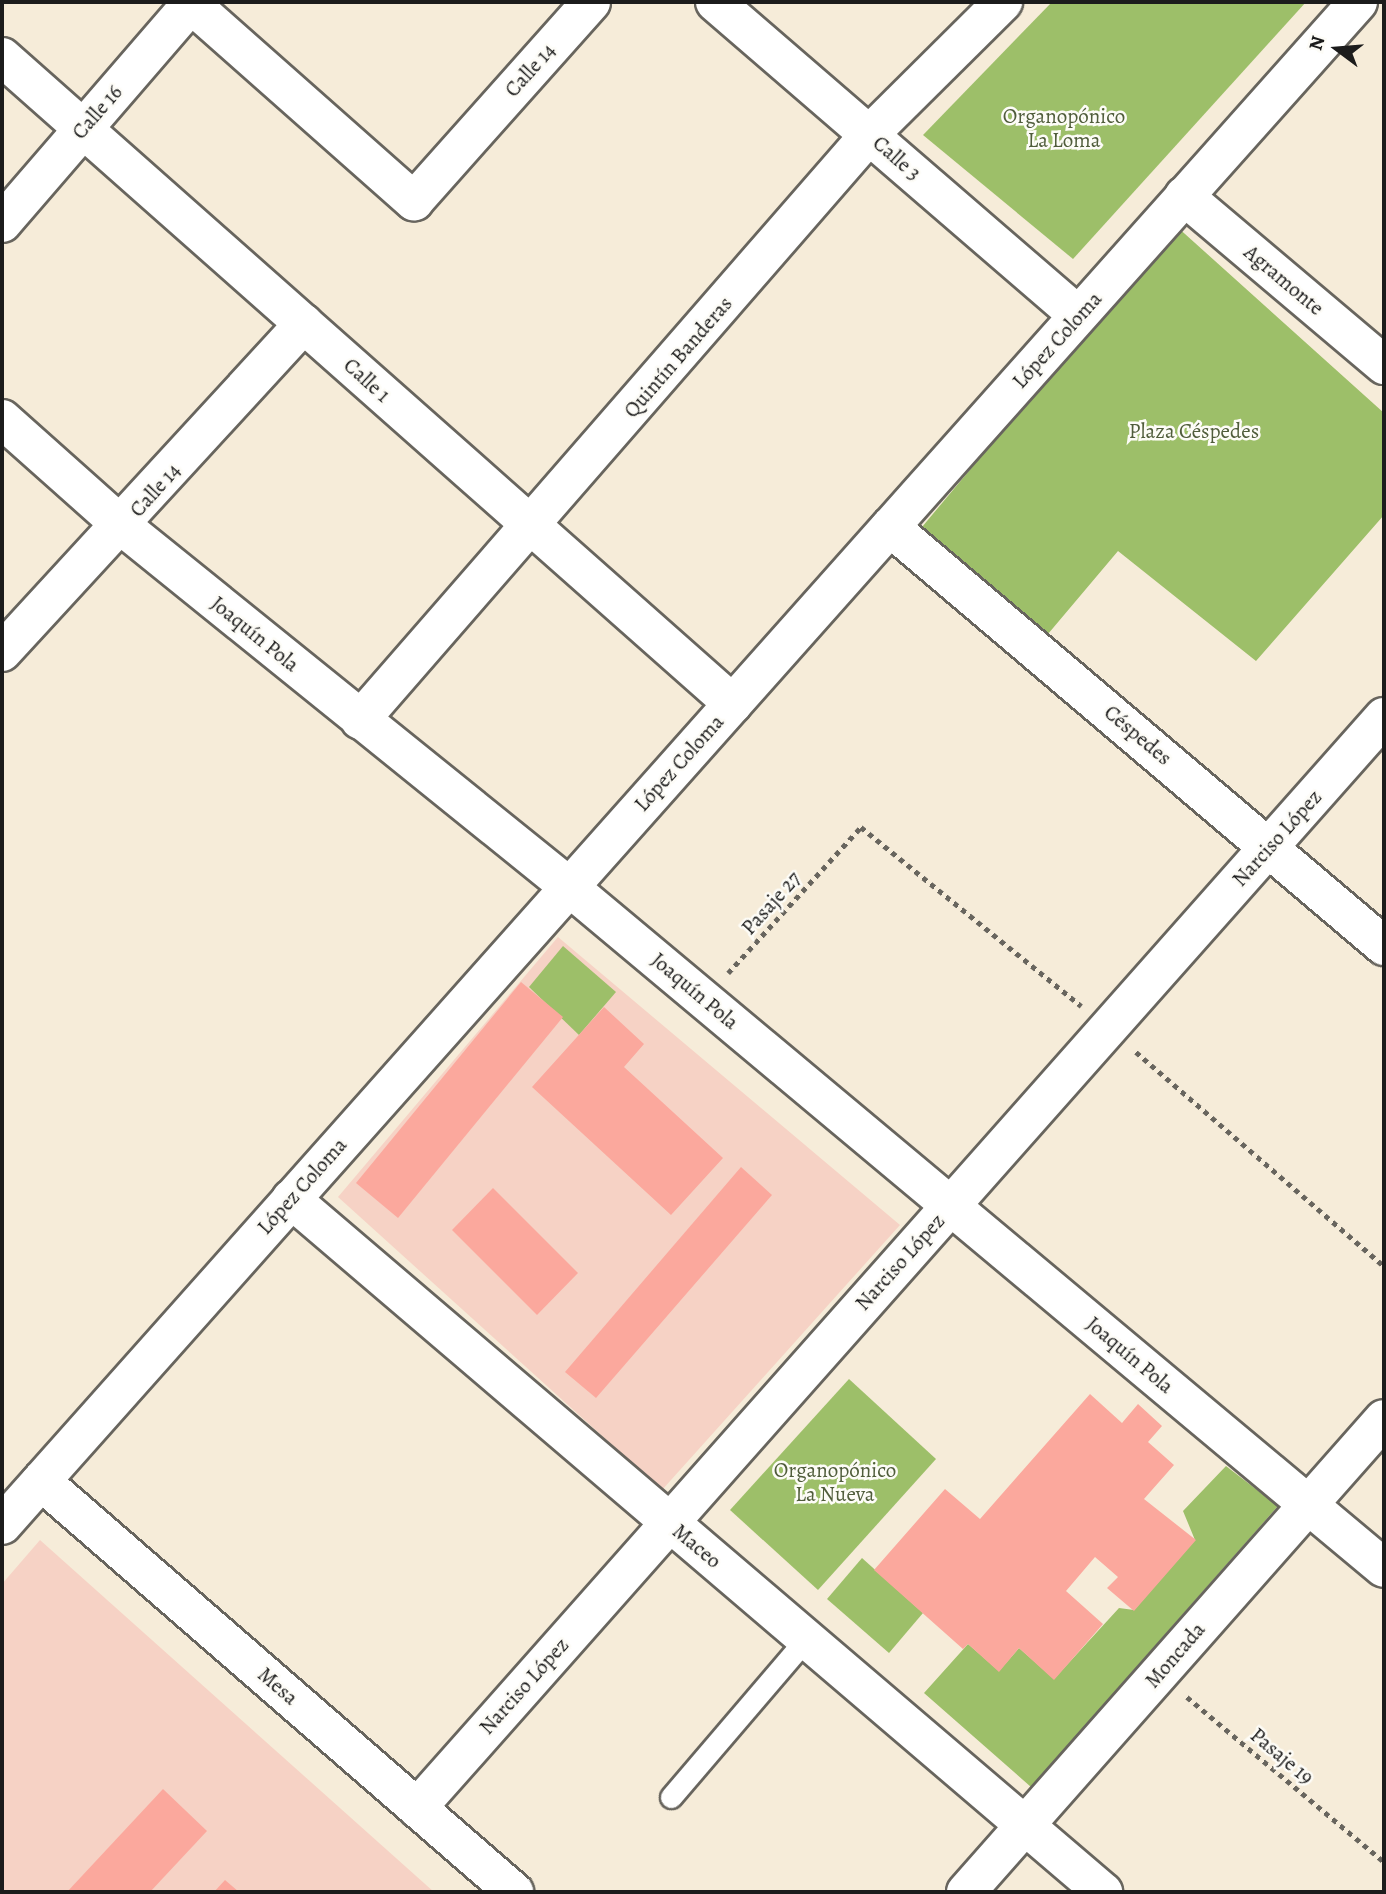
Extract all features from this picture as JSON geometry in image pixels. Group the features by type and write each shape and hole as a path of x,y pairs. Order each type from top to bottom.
{"street":[{"name":"Calle 14","path":"192,3 414,201 591,2"},
{"name":"Calle 3","path":"715,2 1079,315"},
{"name":"Quintín Banderas","path":"360,720 533,527 869,135 1003,2"},
{"name":"López Coloma","path":"2,1525 568,886 1358,2"},
{"name":"Calle 16","path":"2,223 192,3"},
{"name":"Calle 1","path":"2,57 733,704"},
{"name":"Agramonte","path":"1184,196 1384,365"},
{"name":"Calle 14","path":"2,652 122,526 304,324"},
{"name":"Joaquín Pola","path":"2,419 122,526 568,886 1384,1568"},
{"name":"Céspedes","path":"890,527 1384,946"},
{"name":"Narciso López","path":"417,1808 1384,717"},
{"name":"Maceo","path":"292,1199 1103,1892"},
{"name":"Moncada","path":"967,1892 1384,1419"},
{"name":"Mesa","path":"41,1480 513,1892"}],"lane":[{"path":"671,1797 806,1639"}],"path":[{"name":"Pasaje 27","path":"704,1000 861,827"},
{"name":"Pasaje 19","path":"1159,1674 1384,1862"}],"shaded area":[{"path":"558,937 900,1225 662,1490 338,1197"},
{"path":"40,1540 434,1892 2,1892 2,1584"}],"green space":[{"name":"Organopónico La Loma","path":"1052,2 1306,2 1073,259 923,135"},
{"name":"Plaza Céspedes","path":"1175,225 1384,413 1384,515 1256,661 1118,551 1048,634 922,527"},
{"path":"563,946 616,992 579,1035 529,987"},
{"name":"Organopónico La Nueva","path":"849,1379 936,1459 818,1590 730,1510"},
{"path":"1226,1466 1278,1506 1031,1787 924,1693 968,1644 999,1671 1019,1648 1054,1679 1119,1608 1134,1610 1195,1540 1183,1511"},
{"path":"862,1558 923,1613 889,1653 827,1599"}],"building":[{"path":"521,982 563,1017 398,1218 356,1183"},
{"path":"604,1007 644,1044 624,1067 723,1158 671,1215 532,1087"},
{"path":"741,1167 772,1195 596,1398 565,1372"},
{"path":"493,1188 578,1273 537,1315 452,1230"},
{"path":"1090,1394 1122,1423 1138,1404 1162,1426 1148,1442 1174,1465 1144,1499 1196,1540 1134,1611 1107,1588 1118,1577 1095,1557 1066,1591 1103,1624 1054,1680 1019,1648 999,1672 968,1644 963,1649 874,1570 945,1489 980,1519"},
{"path":"163,1789 207,1831 150,1892 67,1892"},
{"path":"225,1880 239,1892 214,1892"}]}
